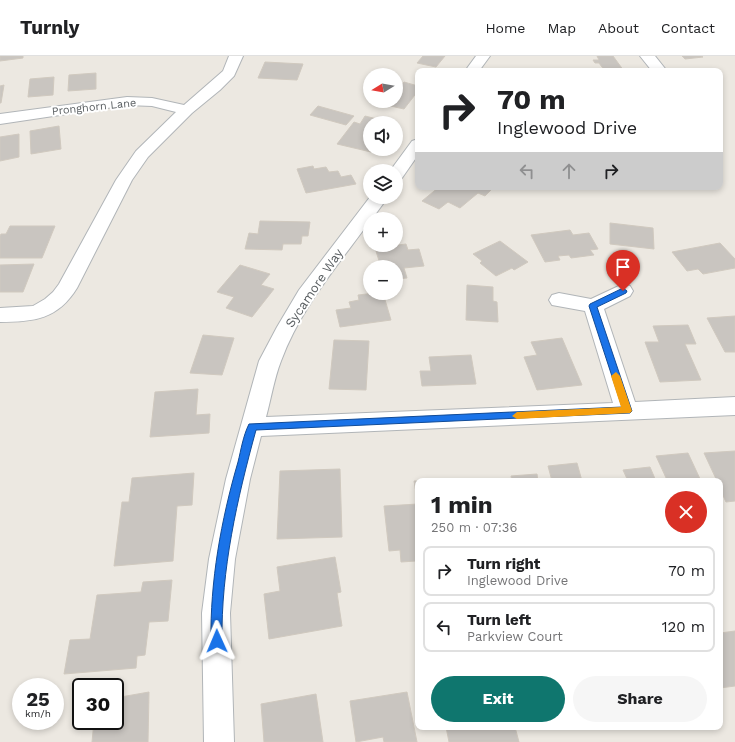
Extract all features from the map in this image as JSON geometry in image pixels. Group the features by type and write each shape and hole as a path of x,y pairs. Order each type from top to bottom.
{"street":[{"path":"0,315 34,313 48,309 59,300 67,288 124,180 142,154 187,110 215,87 229,73 236,56"},
{"path":"474,68 483,56"},
{"path":"647,56 657,68"},
{"name":"Pronghorn Lane","path":"0,119 127,101 152,102 187,110"},
{"path":"403,164 415,148"},
{"name":"Sycamore Way","path":"219,742 217,605 222,559 238,479 270,361 287,327 306,295 374,204"},
{"path":"559,300 593,306 623,291"},
{"path":"593,306 627,411"},
{"path":"252,427 735,406"}],"building":[{"path":"0,56 23,56 23,58 0,61"},
{"path":"423,56 445,56 436,67 417,63"},
{"path":"597,56 613,56 622,68 603,68 599,63 595,63 593,60 599,60"},
{"path":"682,56 701,56 703,57 685,59"},
{"path":"265,62 303,64 297,80 258,78"},
{"path":"96,73 96,89 68,91 69,75"},
{"path":"54,77 53,95 28,97 30,79"},
{"path":"404,82 415,85 415,95 404,109 400,108 403,108"},
{"path":"4,85 1,103 0,103 0,86"},
{"path":"318,106 354,116 346,125 310,115"},
{"path":"363,119 363,150 337,144 354,122 360,124"},
{"path":"59,126 61,149 31,154 30,131"},
{"path":"19,134 19,157 0,161 0,137"},
{"path":"313,166 314,169 326,167 329,172 338,171 341,177 351,175 356,184 306,193 297,169"},
{"path":"435,190 491,190 485,196 478,193 460,208 448,202 439,209 422,201"},
{"path":"260,221 310,222 308,236 302,236 301,244 283,244 282,250 245,249 249,233 258,234"},
{"path":"610,223 653,228 654,249 610,244"},
{"path":"10,226 55,226 42,258 0,258 0,236 1,234 6,234"},
{"path":"570,230 573,235 589,233 598,249 590,250 594,255 571,258 569,255 558,256 560,260 545,262 531,235"},
{"path":"500,241 528,262 514,270 512,268 496,276 480,263 482,261 473,254"},
{"path":"720,243 735,259 735,268 703,274 698,269 687,271 672,252"},
{"path":"403,244 406,244 408,250 419,249 424,266 404,268 407,278 403,278 403,260 379,260 376,252 403,252"},
{"path":"34,264 23,292 0,292 0,265"},
{"path":"240,265 270,274 261,285 274,289 252,317 226,308 234,297 217,292"},
{"path":"467,285 493,287 493,301 497,302 498,322 466,320"},
{"path":"363,294 363,300 385,300 391,320 340,327 336,310 351,308 349,302 359,300 358,295"},
{"path":"735,316 735,352 725,352 707,318"},
{"path":"688,325 696,344 685,344 701,380 660,382 645,342 659,342 653,326"},
{"path":"203,335 234,338 222,375 190,373"},
{"path":"562,338 582,385 537,390 524,357 537,355 531,342"},
{"path":"334,340 369,341 366,390 329,389"},
{"path":"471,355 476,384 422,386 420,371 431,371 429,357"},
{"path":"198,389 196,415 210,414 209,433 150,437 155,392"},
{"path":"735,451 735,501 726,502 723,496 723,478 716,478 704,453"},
{"path":"688,453 700,478 666,478 656,456"},
{"path":"577,463 581,478 551,478 548,466"},
{"path":"650,467 655,478 627,478 623,470"},
{"path":"340,469 342,537 277,539 280,471"},
{"path":"194,473 192,505 177,506 173,561 114,566 122,502 129,502 132,478"},
{"path":"537,474 538,478 511,478 511,476"},
{"path":"415,504 415,561 401,562 400,550 389,551 384,506"},
{"path":"335,557 341,592 337,593 342,626 269,639 264,594 280,591 277,567"},
{"path":"172,580 168,621 149,622 145,655 137,656 136,668 64,674 70,640 90,639 97,595 141,592 143,582"},
{"path":"735,631 735,686 723,688 723,633"},
{"path":"149,692 148,742 92,742 93,730 124,730 124,696"},
{"path":"407,692 417,742 384,742 383,737 356,742 350,701"},
{"path":"316,694 323,742 264,742 261,704"},
{"path":"447,730 516,730 519,742 449,742"}],"slow traffic":[{"path":"517,416 627,411 616,376"}],"route":[{"path":"217,641 216,613 222,559 238,479 252,427 627,411 593,306 623,291"}]}
